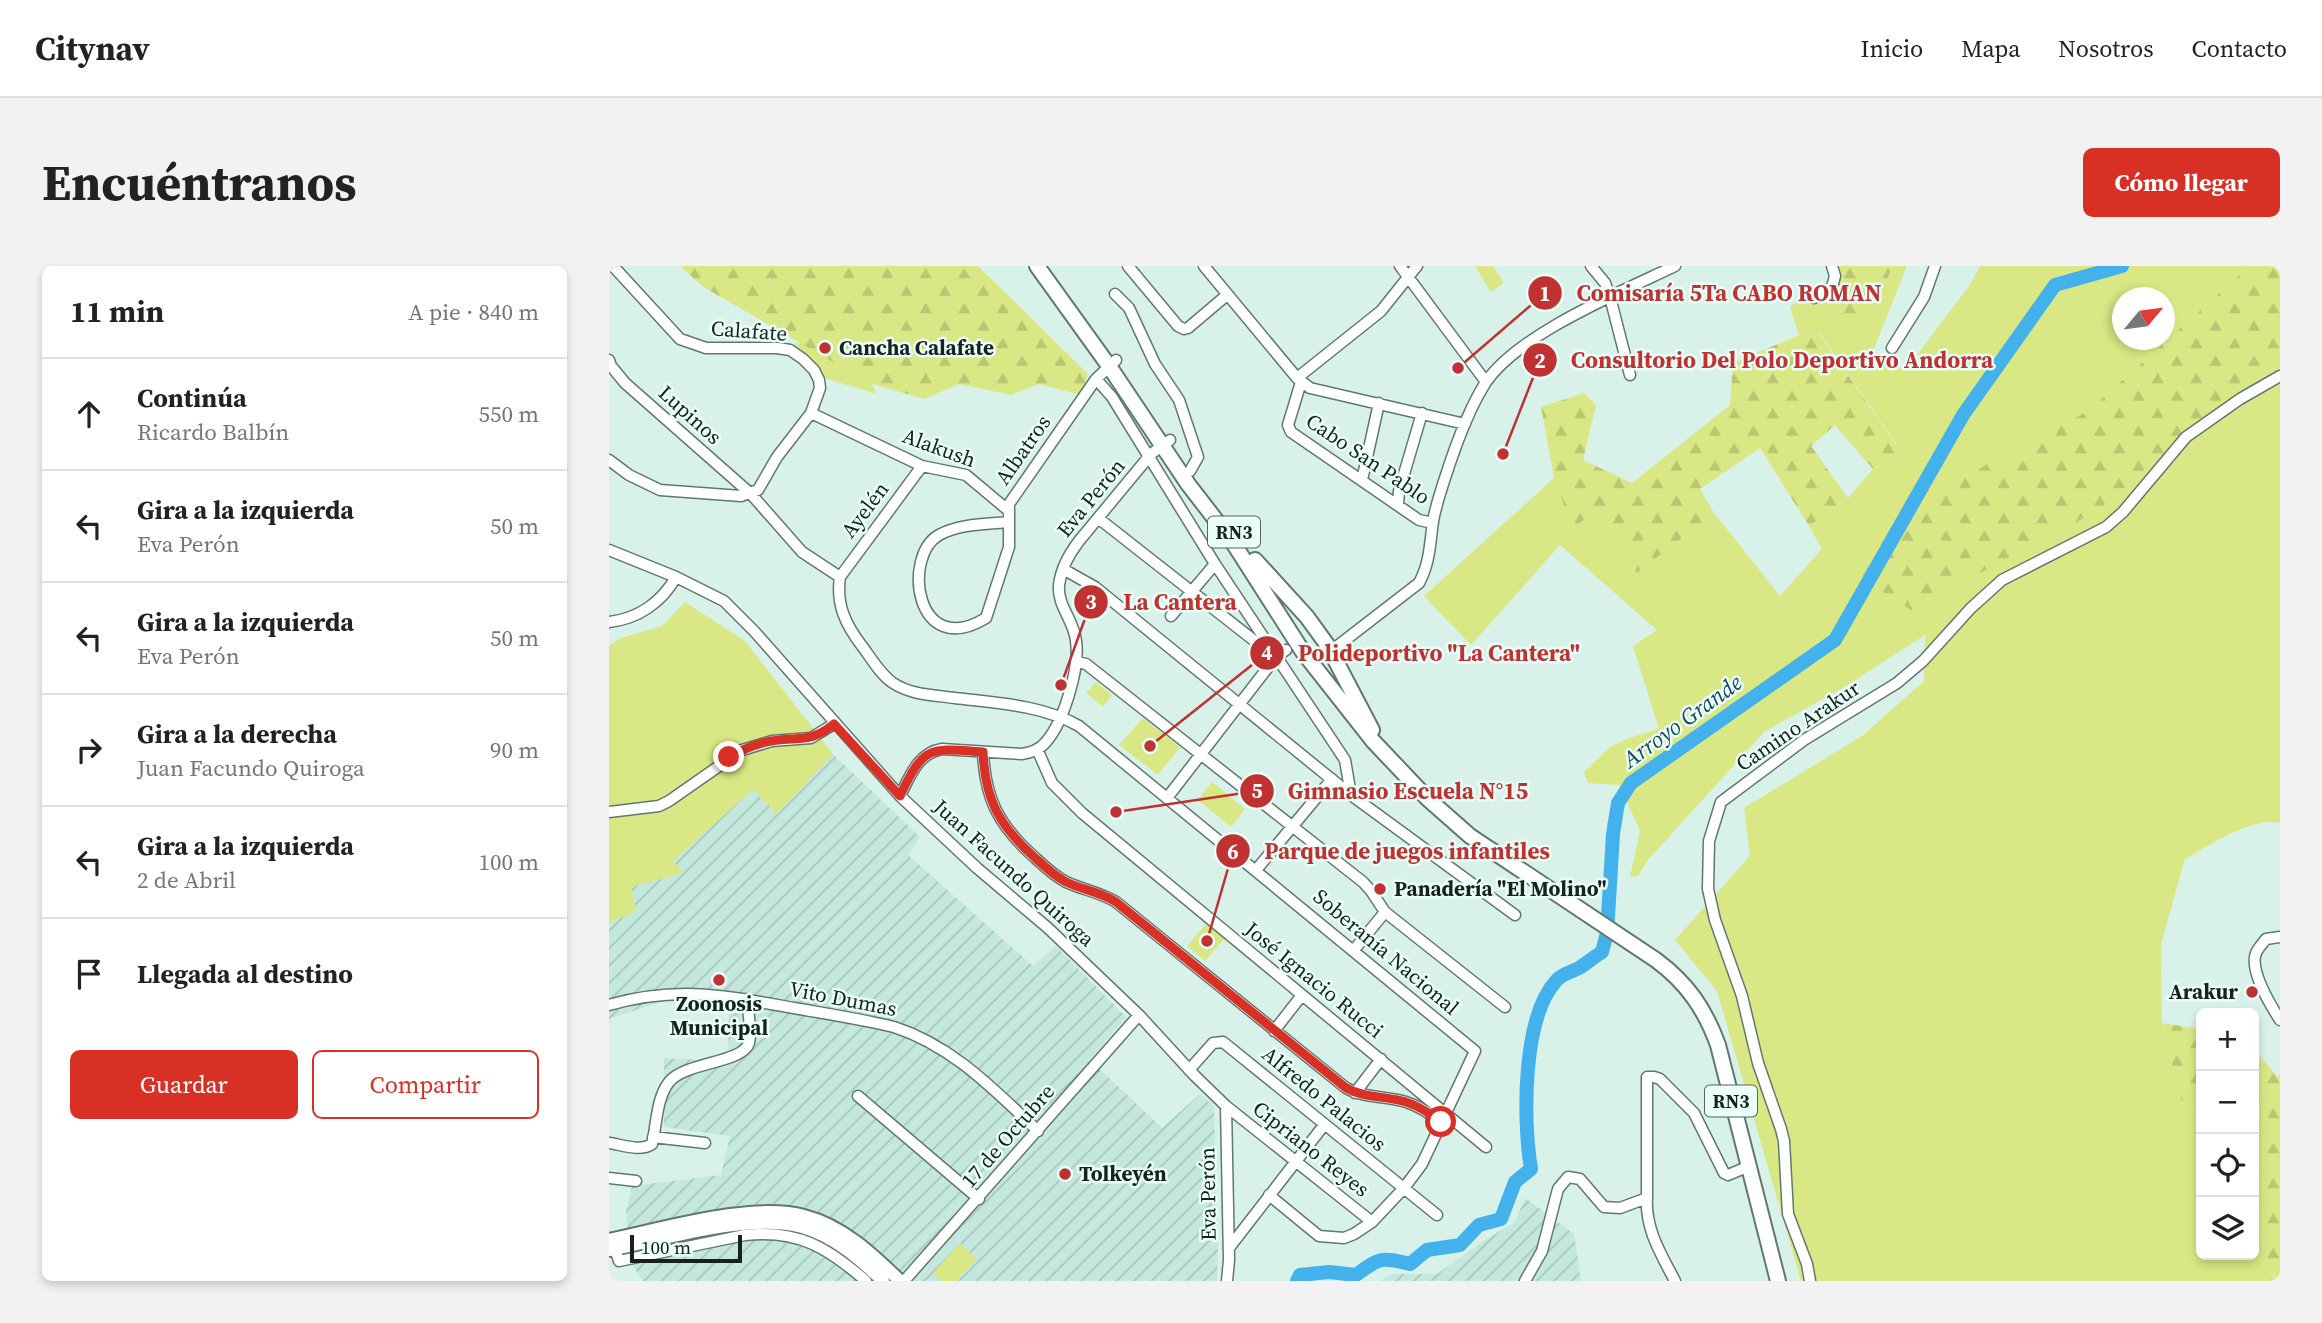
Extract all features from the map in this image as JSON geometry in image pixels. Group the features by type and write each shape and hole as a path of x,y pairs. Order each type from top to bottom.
{"highway":[{"name":"RN3","path":"1039,266 1112,363 1240,552 1313,667 1373,741 1447,818 1639,948 1682,981 1704,1012 1718,1045 1777,1281"},
{"name":"RN3","path":"1166,443 1190,471 1253,558 1307,617 1332,653 1387,755"},
{"path":"1290,632 1295,619 1307,617"},
{"path":"1313,667 1327,664 1332,653"}],"main road":[{"path":"611,1246 722,1217 787,1212 805,1216 838,1230 875,1256 902,1281"},
{"path":"611,1246 726,1227 759,1223 788,1224 802,1227 834,1242 859,1259 883,1281"}],"street":[{"name":"Calafate","path":"613,266 680,339 706,348 790,350 803,359 819,380 818,398 811,413"},
{"path":"1128,266 1178,326 1184,329 1227,295"},
{"path":"1203,266 1299,380 1310,388 1465,424"},
{"path":"1400,266 1486,382"},
{"path":"1299,380 1381,312 1417,266"},
{"path":"1591,266 1605,283 1630,374"},
{"path":"1814,298 1832,287 1835,276 1832,266"},
{"path":"1892,348 1924,297 1935,266"},
{"path":"1332,653 1344,640 1419,583 1425,572 1433,523 1447,472 1465,424 1486,382 1504,362 1537,338 1585,308 1668,267"},
{"path":"1115,293 1129,308 1154,364 1179,400 1198,457 1190,471"},
{"name":"Lupinos","path":"609,360 625,383 751,494"},
{"name":"Albatros","path":"1008,516 951,529 932,540 926,549 919,576 919,592 926,610 938,625 956,629 977,624 986,618 1009,547 1008,516 1014,496 1095,379 1112,363"},
{"name":"Camino Arakur","path":"1810,1281 1807,1264 1788,1213 1781,1129 1758,1063 1742,996 1715,920 1708,889 1709,841 1721,802 1804,740 1898,682 1923,661 1971,608 2002,580 2106,527 2123,512 2186,437 2240,398 2280,376"},
{"path":"1095,379 1112,397 1215,564 1345,760 1351,794"},
{"name":"Cabo San Pablo","path":"1299,380 1288,429 1419,520 1433,523"},
{"path":"1362,480 1379,403"},
{"path":"1398,505 1399,491 1422,412"},
{"path":"609,460 629,475 660,490 741,496 751,494 758,490 777,457 811,413"},
{"name":"Alakush","path":"811,413 922,466 966,475 1008,516"},
{"name":"Eva Perón","path":"1037,749 1043,745 1061,716 1077,662 1076,640 1060,600 1059,586 1063,569 1070,554 1098,518 1148,458 1166,443"},
{"name":"Ayelén","path":"840,577 922,466"},
{"path":"751,494 802,552 840,577"},
{"path":"1098,518 1276,657"},
{"name":"Juan Facundo Quiroga","path":"609,550 676,577 718,598 739,615 900,796 977,868 1048,928 1139,1015 1188,1070 1226,1106"},
{"path":"1171,616 1215,564"},
{"path":"1063,569 1095,587 1351,794 1515,915"},
{"path":"609,622 624,620 645,610 669,590 676,577"},
{"name":"Soberanía Nacional","path":"840,577 838,592 846,623 891,682 921,694 1031,708 1061,716 1079,726 1475,1051 1443,1117"},
{"path":"1286,650 1290,632"},
{"path":"1318,633 1344,640"},
{"path":"1167,798 1276,657 1286,650 1303,652"},
{"path":"1077,662 1086,664 1363,882 1385,912 1505,1007"},
{"path":"609,812 659,806 669,802 742,750 772,741 811,738 834,724"},
{"path":"900,796 916,765 923,756 932,751 942,749 1022,754 1037,749"},
{"name":"José Ignacio Rucci","path":"1037,749 1052,783 1081,813 1381,1059 1443,1117 1486,1147"},
{"path":"983,752 984,776 990,799 1000,820 1015,839 1050,872 1063,881 1116,902 1274,1031 1355,1093 1407,1102 1443,1117 1427,1155 1404,1188 1372,1222 1354,1234 1344,1238 1319,1236 1269,1195"},
{"path":"1256,870 1332,779"},
{"path":"1353,951 1385,912"},
{"path":"2280,937 2266,939 2256,952 2255,961 2268,1002 2280,1020"},
{"name":"Vito Dumas","path":"609,1005 679,992 747,999 878,1023 909,1032 951,1055 980,1077 1038,1131"},
{"path":"1274,1031 1303,995"},
{"path":"609,1143 646,1148 652,1144 656,1115 669,1082 690,1068 739,1054 748,1045 747,999"},
{"name":"17 de Octubre","path":"902,1281 979,1199 1139,1015"},
{"name":"Alfredo Palacios","path":"1188,1070 1213,1043 1223,1042 1437,1215"},
{"path":"1355,1093 1381,1059"},
{"path":"1675,1281 1648,1222 1646,1080 1651,1076 1660,1079 1694,1113 1724,1173 1728,1175 1747,1167"},
{"path":"858,1096 979,1199"},
{"name":"Eva Perón","path":"1226,1106 1229,1248 1227,1281"},
{"name":"Cipriano Reyes","path":"1226,1106 1372,1222"},
{"path":"1229,1248 1324,1125"},
{"path":"653,1137 705,1143"},
{"path":"1525,1281 1542,1251 1558,1189 1568,1177 1580,1179 1604,1207 1620,1208 1647,1198"},
{"path":"609,1178 636,1181"},
{"path":"611,1246 619,1261 745,1235 783,1234 814,1243 831,1252 866,1281"}],"shaded area":[{"path":"833,754 920,837 908,855 1033,966 1056,946 1126,1017 1090,1060 1162,1128 1200,1094 1214,1106 1217,1281 643,1281 631,1263 626,1211 632,1186 721,1175 730,1136 664,1127 664,1058 728,1061 729,1010 664,1001 609,1019 609,923 636,911 630,887 683,873 672,861 753,789 778,813"},
{"path":"1525,1198 1574,1234 1581,1281 1380,1281 1392,1274 1437,1274 1515,1222"}],"green space":[{"path":"680,266 978,266 1088,374 1081,395 1039,384 1011,395 959,384 924,399 869,383 702,286"},
{"path":"1475,266 1493,266 1504,283 1491,292"},
{"path":"1840,266 1893,266 1863,330 1813,305"},
{"path":"1893,266 1907,266 1873,351 1905,371 1969,286 1980,266 2245,266 2244,271 2175,333 2175,287 2112,287 2112,350 2156,350 2088,411 2033,442 2097,511 2280,357 2280,823 2269,822 2244,828 2185,859 2161,944 2162,1024 2182,1104 2196,1108 2196,1260 2259,1260 2259,1250 2265,1269 2280,1281 1801,1281 1717,991 1675,940 1750,856 1744,808 1862,736 1924,681 1925,635 1846,686 1764,732 1647,861 1638,876 1630,877 1640,830 1619,785 1588,783 1584,772 1610,747 1659,729 1633,646 1657,630 1560,545 1471,645 1424,596 1554,478 1573,529 1595,508 1637,573 1714,513 1780,596 1822,549 1809,526 1848,498 1873,469 1900,449 1819,332 1801,342 1790,307 1800,299 1863,330"},
{"path":"2245,266 2280,266 2280,357 2097,511 1911,610 1855,574 1948,485 2088,411 2156,350 2175,350 2175,333 2244,271"},
{"path":"1818,332 1900,450 1873,469 1835,425 1811,446 1848,498 1809,526 1760,448 1700,489 1714,513 1637,573 1595,508 1573,530 1554,478 1541,407 1584,393 1596,405 1583,460 1632,483 1730,405 1733,363 1799,335 1802,341"},
{"path":"808,340 866,373 877,394 824,378 816,364 794,344"},
{"path":"685,602 745,641 833,754 777,814 753,789 673,861 684,873 631,887 636,911 609,923 609,646 621,638 662,626"},
{"path":"1096,682 1112,695 1103,707 1086,693"},
{"path":"1143,718 1180,747 1158,775 1119,745"},
{"path":"1212,782 1245,809 1231,827 1198,800"},
{"path":"1208,922 1226,937 1205,961 1187,946"},
{"path":"2162,1023 2196,1028 2196,1108 2182,1104"},
{"path":"2259,1055 2277,1076 2280,1075 2280,1279 2265,1269 2259,1250"},
{"path":"960,1243 977,1259 956,1281 941,1281 933,1273"}],"waterway":[{"name":"Arroyo Grande","path":"1297,1281 1300,1275 1329,1272 1356,1275 1381,1260 1410,1264 1427,1250 1460,1245 1479,1225 1501,1219 1515,1182 1531,1169 1526,1098 1531,1044 1537,1019 1545,998 1558,979 1602,952 1607,933 1613,834 1618,803 1631,783 1835,640 1963,415 2055,285 2122,266"}],"place":[{"name":"Cancha Calafate","path":"825,348"},
{"name":"Comisaría 5Ta CABO ROMAN","path":"1458,368"},
{"name":"Consultorio Del Polo Deportivo Andorra","path":"1503,454"},
{"name":"La Cantera","path":"1061,685"},
{"name":"Polideportivo \"La Cantera\"","path":"1150,746"},
{"name":"Gimnasio Escuela N°15","path":"1116,812"},
{"name":"Panadería \"El Molino\"","path":"1380,889"},
{"name":"Parque de juegos infantiles","path":"1207,941"},
{"name":"Zoonosis Municipal","path":"719,980"},
{"name":"Arakur","path":"2252,992"},
{"name":"Tolkeyén","path":"1065,1174"}],"route":[{"path":"729,757 772,741 811,738 834,724 900,796 916,765 923,756 932,751 942,749 983,752 984,776 990,799 1000,820 1015,839 1050,872 1063,881 1116,902 1346,1088 1355,1093 1407,1102 1424,1109 1441,1122"}]}
